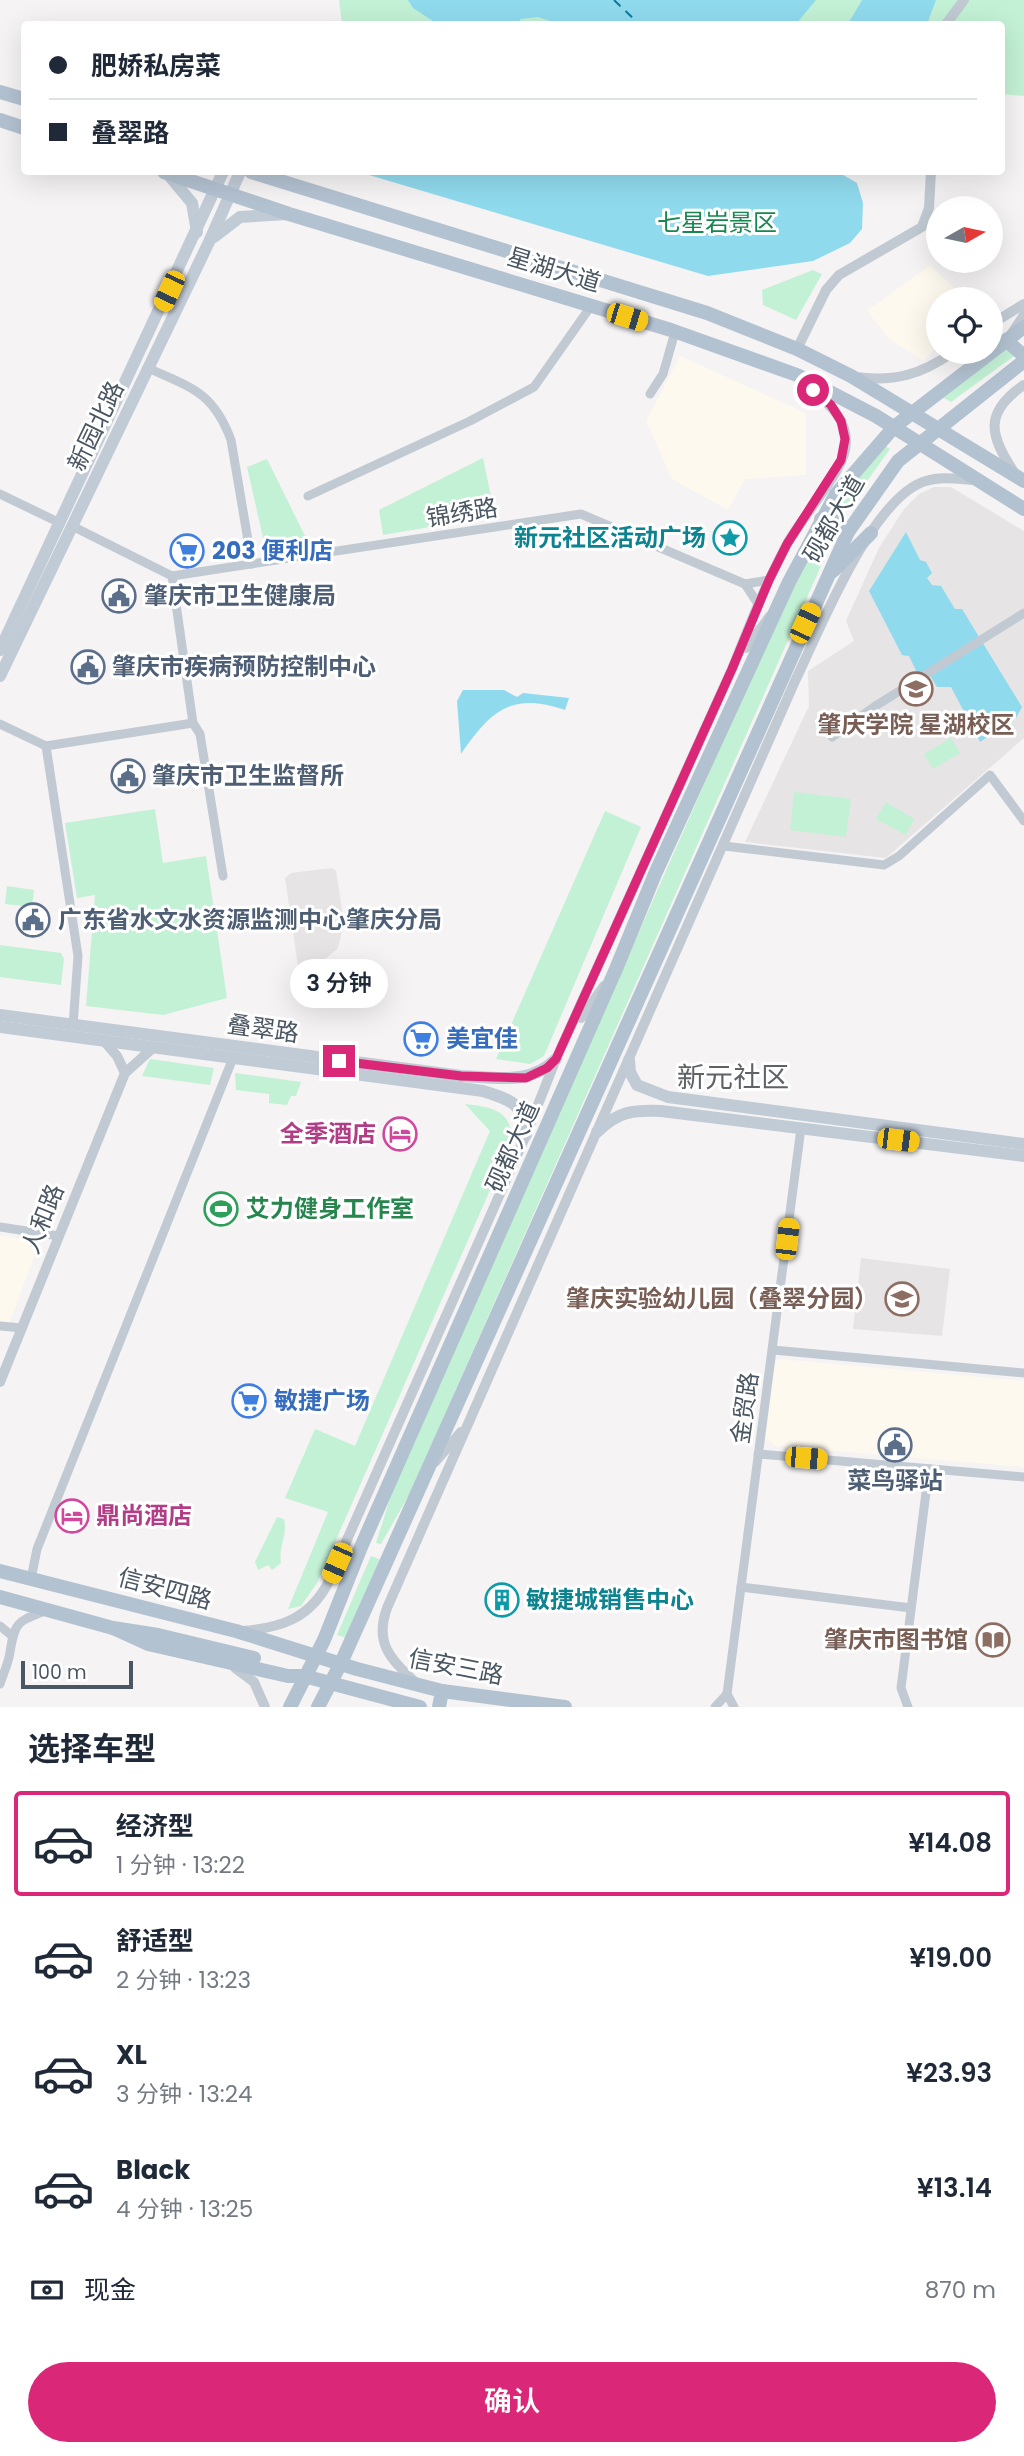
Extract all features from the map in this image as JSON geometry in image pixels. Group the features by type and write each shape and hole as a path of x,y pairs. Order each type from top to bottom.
{"main road":[{"path":"0,92 21,98"},
{"path":"0,120 21,127"},
{"path":"168,175 192,203 197,232"},
{"name":"星湖大道","path":"174,175 289,214 675,332 797,375 894,427 974,480 1023,508"},
{"name":"新园北路","path":"0,676 222,175"},
{"name":"新园北路","path":"0,650 148,368 239,175"},
{"name":"星湖大道","path":"260,175 707,313 802,352 851,376 1020,478"},
{"path":"209,242 240,217 289,214"},
{"path":"399,246 406,221"},
{"path":"169,291 175,288 183,295"},
{"name":"砚都大道","path":"290,1707 304,1676 317,1656 361,1547 616,969 655,874 778,605 821,519 855,470 894,427 1024,327"},
{"path":"1006,340 1024,359"},
{"path":"797,375 810,364 802,352"},
{"name":"砚都大道","path":"318,1707 341,1664 824,580 848,532 883,480 917,443 1024,359"},
{"path":"1023,508 1024,492"},
{"path":"821,519 838,522 848,532"},
{"path":"824,580 871,533"},
{"name":"叠翠路","path":"0,1015 395,1068 490,1077 526,1078 547,1068 556,1059"},
{"name":"叠翠路","path":"0,1027 483,1091 516,1104 523,1114 526,1135"},
{"path":"629,1060 630,1072 636,1085 668,1097 1024,1144"},
{"path":"483,1091 490,1091 494,1087 490,1077"},
{"path":"661,1111 659,1101 668,1097"},
{"path":"597,1132 609,1120 626,1111 661,1111 1024,1156"},
{"path":"361,1547 372,1556 390,1554"},
{"name":"信安四路","path":"0,1571 236,1631 341,1664"},
{"name":"信安四路","path":"0,1597 113,1628 208,1646 292,1668 304,1676"},
{"path":"208,1646 214,1626"},
{"path":"113,1628 148,1644 288,1676 304,1676"},
{"name":"信安三路","path":"341,1664 442,1691 565,1707"},
{"name":"信安三路","path":"304,1676 414,1706"},
{"path":"439,1707 442,1691"}],"street":[{"path":"948,21 964,0"},
{"path":"802,352 827,290 839,275 922,228 929,208 931,175"},
{"path":"1003,317 1024,304"},
{"path":"308,496 470,421 534,387 591,306"},
{"path":"1006,340 1024,315"},
{"path":"650,394 663,374 675,332"},
{"path":"851,376 876,380 917,374 933,364"},
{"path":"148,368 200,391 212,402 224,421 231,440 252,564"},
{"name":"砚都大道","path":"236,1631 278,1626 310,1611 320,1598 526,1135 556,1059 732,669 758,604 787,544 835,471 845,449 844,430 837,413 797,375"},
{"path":"1020,478 997,445 994,423 1002,403 1024,385"},
{"name":"砚都大道","path":"417,1684 392,1660 384,1645 381,1630 383,1619 795,681 844,579 889,507 914,485 933,479 974,480"},
{"path":"0,495 172,576 193,723 200,734 223,876"},
{"name":"锦绣路","path":"172,576 582,514 745,584"},
{"path":"758,604 745,584 769,580"},
{"path":"732,669 778,605"},
{"path":"832,737 1024,613"},
{"path":"795,681 805,623"},
{"path":"0,724 46,747 193,723"},
{"path":"46,747 78,956 73,1026"},
{"path":"724,846 884,865 899,856 990,775 1024,821"},
{"path":"655,874 674,795"},
{"path":"643,1025 656,956"},
{"path":"567,1037 616,969"},
{"path":"104,1041 117,1056 125,1073 154,1047"},
{"path":"32,1579 37,1549 233,1058"},
{"name":"人和路","path":"0,1382 125,1073"},
{"name":"金贸路","path":"727,1694 801,1128"},
{"path":"540,1215 582,1166"},
{"path":"0,1227 59,1236"},
{"path":"0,1326 22,1328"},
{"path":"773,1350 1024,1373"},
{"path":"400,1459 412,1391"},
{"path":"426,1472 469,1422"},
{"path":"758,1454 1024,1477"},
{"path":"908,1707 901,1688 929,1469"},
{"path":"337,1563 382,1499"},
{"path":"741,1587 911,1608"},
{"path":"0,1684 10,1653 11,1635 16,1625 48,1610"},
{"path":"0,1626 11,1635"},
{"path":"224,1661 254,1682 265,1707"},
{"path":"715,1707 727,1694 734,1707"},
{"path":"390,1707 414,1706"}],"shaded area":[{"path":"926,268 926,273 938,273 953,287 926,287 926,358 923,361 889,339 867,311"},
{"path":"680,356 806,413 806,475 745,479 728,510 672,479 646,421"},
{"name":"肇庆学院 星湖校区","path":"934,487 951,487 1024,531 1024,738 886,858 745,842 809,706 808,671 854,641 846,621 879,548 904,509 919,494"},
{"path":"332,868 336,871 344,922 338,948 317,966 299,973 285,878 291,873"},
{"path":"0,1236 40,1241 9,1324 0,1323"},
{"name":"肇庆实验幼儿园（叠翠分园）","path":"861,1258 950,1269 942,1336 853,1329"},
{"path":"780,1359 1024,1381 1024,1467 776,1446 765,1438 772,1365"}],"green space":[{"path":"339,0 1024,0 1024,96 1005,94 1005,21 342,21"},
{"path":"813,270 822,274 796,320 763,305 762,290"},
{"path":"1009,347 1017,354 951,402 942,397 986,364 1003,364 1003,351"},
{"path":"882,444 890,449 842,516 833,512"},
{"path":"483,458 495,516 383,535 379,510"},
{"path":"267,459 311,548 267,555 247,467"},
{"path":"831,526 836,528 817,575 410,1493 381,1544 376,1543 393,1489 763,651 801,569"},
{"path":"951,738 960,753 933,769 924,754"},
{"path":"794,792 851,799 846,837 790,830"},
{"path":"886,802 914,819 906,835 876,819"},
{"path":"155,809 163,863 206,856 227,998 163,1015 86,1006 95,895 77,898 65,823"},
{"path":"605,811 641,827 544,1056 530,1064 496,1059"},
{"path":"7,886 34,890 32,907 5,904"},
{"path":"0,945 61,953 64,959 61,985 0,977"},
{"path":"150,1059 214,1068 210,1085 142,1076"},
{"path":"235,1073 301,1082 296,1096 291,1096 287,1105 269,1103 269,1094 236,1090"},
{"path":"465,1104 485,1107 501,1114 510,1126 509,1147 317,1583 301,1606 288,1609 328,1512 285,1498 315,1429 355,1446 490,1131"},
{"path":"277,1517 284,1519 285,1525 281,1563 272,1570 268,1565 258,1570 255,1562"},
{"path":"371,1556 381,1560 346,1638 337,1635"}],"water":[{"path":"408,0 816,0 798,21 550,21 538,17 519,21 433,21 413,8"},
{"path":"862,0 936,0 928,21 850,21"},
{"name":"七星岩景区","path":"369,175 843,175 857,183 863,203 862,229 850,243 813,261 708,276"},
{"path":"906,532 920,560 926,562 932,573 927,578 932,585 941,586 955,609 962,609 1022,707 1016,718 980,742 951,687 937,687 929,674 920,679 909,656 902,655 869,591"},
{"path":"463,690 504,690 517,697 523,693 569,698 565,710 530,703 516,704 504,709 482,727 461,754 457,701"}],"ferry route":[{"path":"614,0 636,21"}],"place":[{"name":"新元社区活动广场","path":"730,538"},
{"name":"203 便利店","path":"187,551"},
{"name":"肇庆市卫生健康局","path":"119,596"},
{"name":"肇庆市疾病预防控制中心","path":"88,667"},
{"name":"肇庆学院 星湖校区","path":"916,689"},
{"name":"肇庆市卫生监督所","path":"128,776"},
{"name":"广东省水文水资源监测中心肇庆分局","path":"33,920"},
{"name":"美宜佳","path":"421,1039"},
{"name":"全季酒店","path":"400,1134"},
{"name":"艾力健身工作室","path":"221,1209"},
{"name":"肇庆实验幼儿园（叠翠分园）","path":"902,1299"},
{"name":"敏捷广场","path":"249,1401"},
{"name":"菜鸟驿站","path":"895,1445"},
{"name":"鼎尚酒店","path":"72,1516"},
{"name":"敏捷城销售中心","path":"502,1600"},
{"name":"肇庆市图书馆","path":"993,1640"}],"district":[{"name":"新元社区","path":"733,1077"}],"route":[{"path":"339,1061 461,1076 526,1078 547,1068 556,1059 732,669 769,580 787,544 841,460 845,439 841,421 831,405 813,390"}]}
